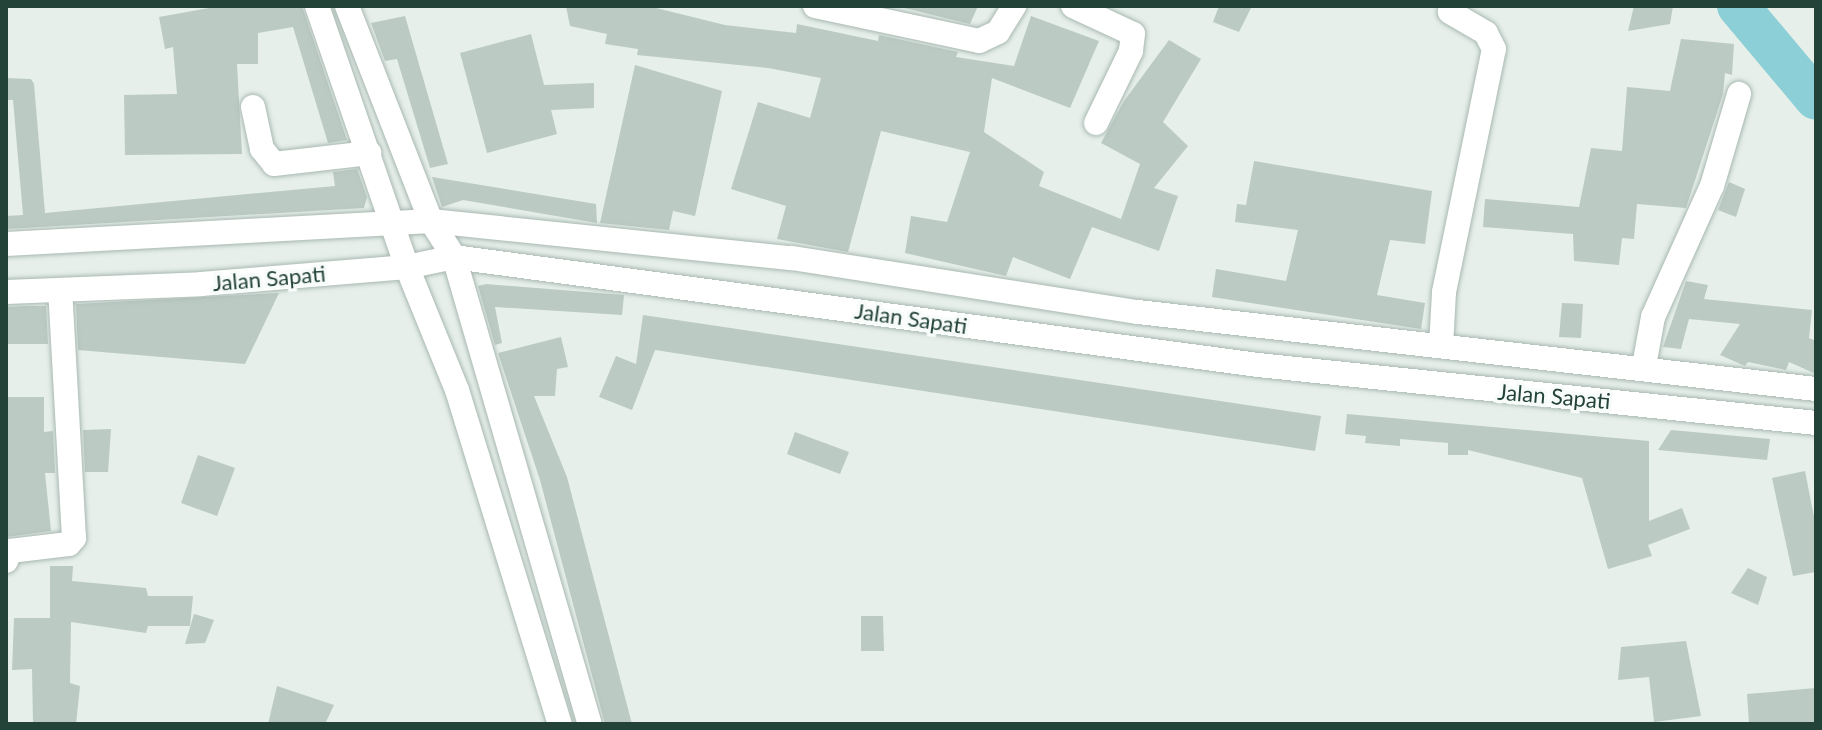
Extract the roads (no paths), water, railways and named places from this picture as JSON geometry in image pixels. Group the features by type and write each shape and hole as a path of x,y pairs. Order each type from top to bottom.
{"street":[{"path":"317,6 407,267 457,390 560,724"},
{"path":"347,6 431,221 454,257 590,724"},
{"path":"815,6 878,12 979,41 998,32 1014,6"},
{"path":"1073,6 1133,34 1131,51 1096,123"},
{"path":"1441,346 1444,292 1494,49 1486,33 1450,12"},
{"path":"1644,366 1653,317 1712,186 1739,94"},
{"path":"253,107 262,149 274,164 369,153"},
{"name":"Jalan Sapati","path":"6,244 431,221 792,258 1138,312 1644,366 1816,389"},
{"name":"Jalan Sapati","path":"6,292 407,267 454,257 1258,365 1816,423"},
{"path":"6,561 10,551 69,544 74,538 60,290"},
{"path":"1258,365 1263,326"}],"waterway":[{"path":"1738,6 1816,99"}]}
